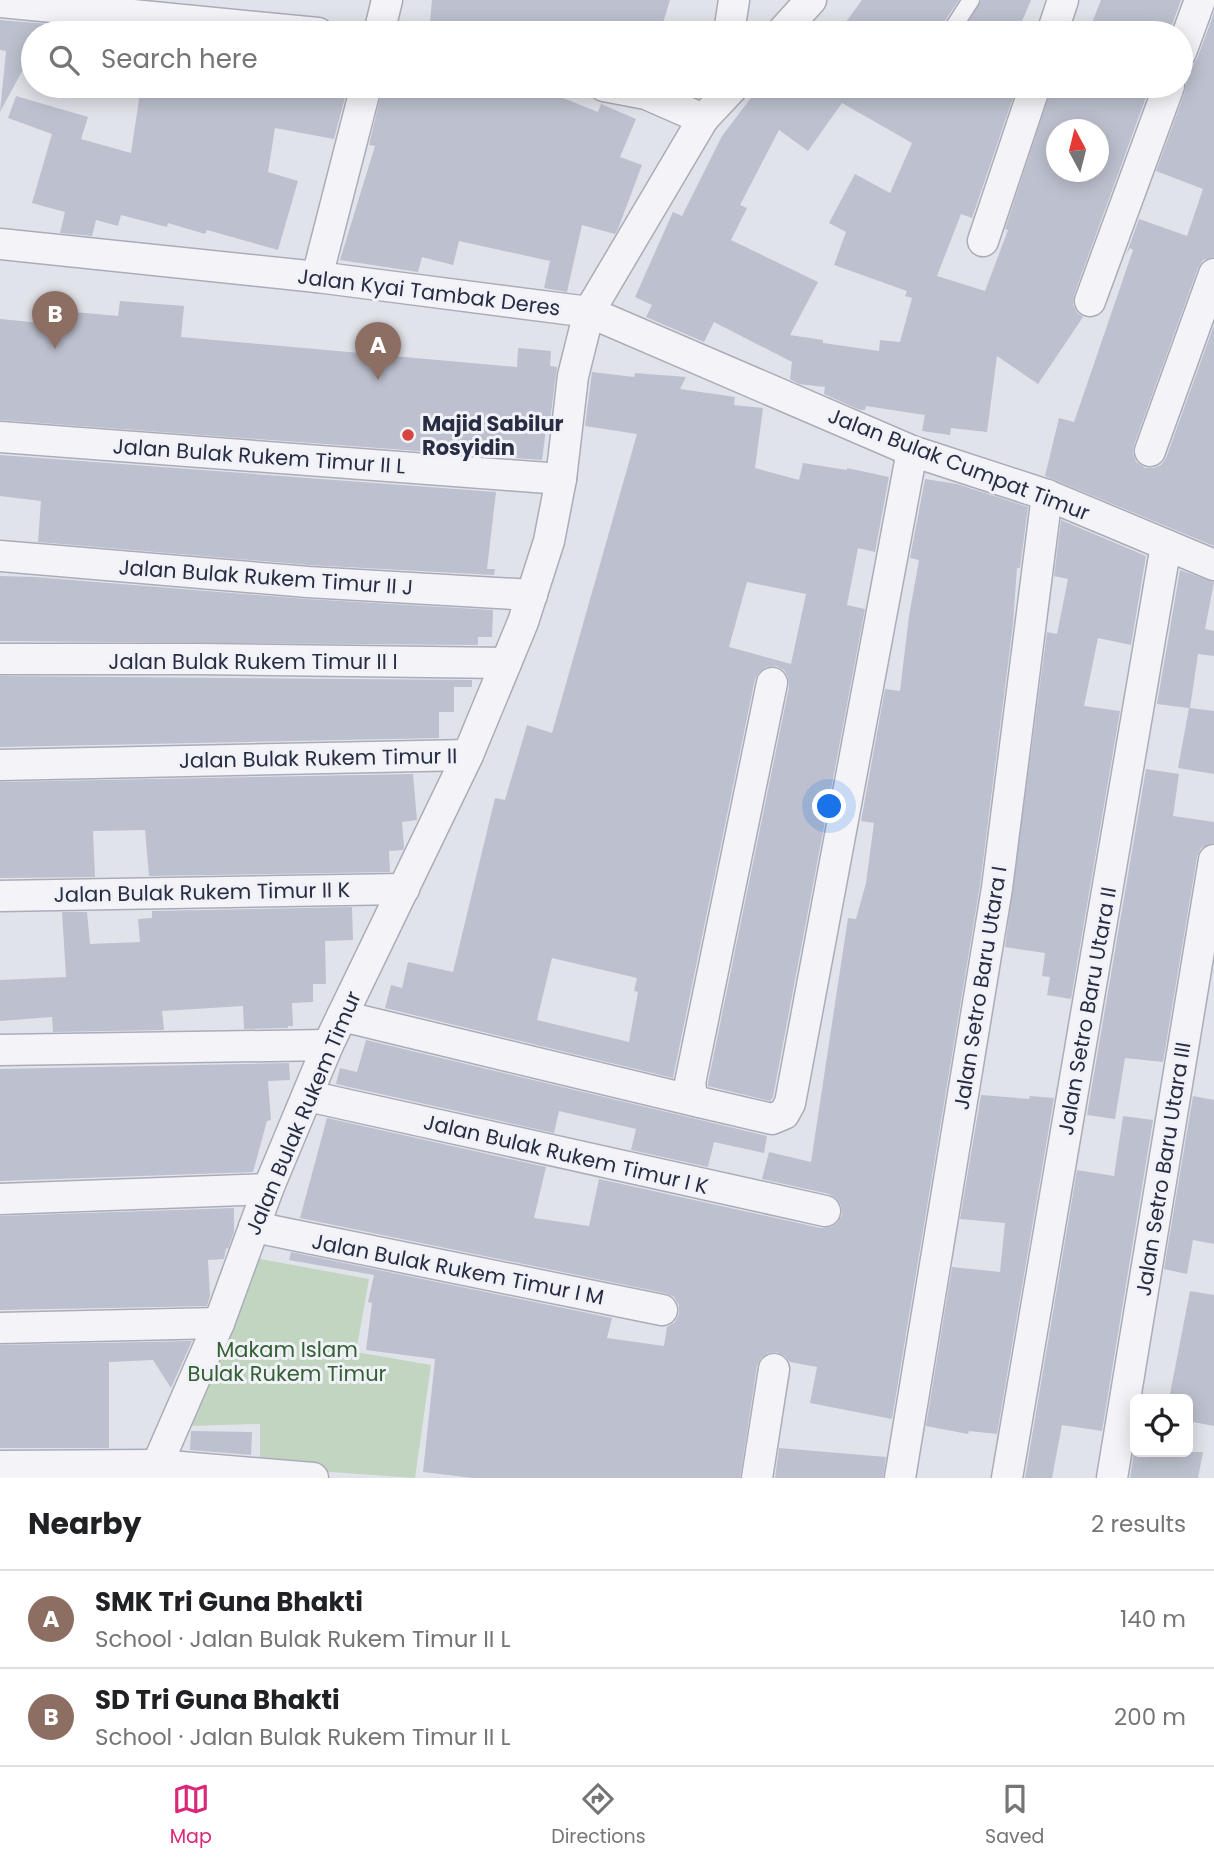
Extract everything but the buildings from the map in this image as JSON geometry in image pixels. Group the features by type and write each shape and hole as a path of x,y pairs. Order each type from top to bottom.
{"street":[{"path":"382,21 387,0"},
{"path":"731,21 734,0"},
{"path":"792,21 811,0"},
{"path":"1056,21 1063,0"},
{"path":"1192,21 1200,0"},
{"path":"0,2 195,21"},
{"path":"317,277 363,98"},
{"name":"Jalan Kyai Tambak Deres","path":"0,244 317,277 589,312 720,98"},
{"path":"983,241 1031,98"},
{"path":"1090,301 1165,98"},
{"path":"1150,451 1214,274"},
{"name":"Jalan Bulak Cumpat Timur","path":"589,312 912,451 1047,495 1214,565"},
{"name":"Jalan Bulak Rukem Timur II","path":"0,765 468,755 532,595 549,541 561,479 573,376 589,312"},
{"name":"Jalan Bulak Rukem Timur II L","path":"0,437 561,479"},
{"path":"342,1016 772,1119 784,1114 790,1103 912,451"},
{"name":"Jalan Setro Baru Utara I","path":"900,1478 997,888 1047,495"},
{"name":"Jalan Setro Baru Utara II","path":"1007,1478 1166,545"},
{"name":"Jalan Bulak Rukem Timur II J","path":"0,556 308,582 532,595"},
{"name":"Jalan Bulak Rukem Timur II I","path":"0,659 506,663"},
{"path":"699,1102 692,1095 690,1083 772,683"},
{"name":"Jalan Bulak Rukem Timur","path":"155,1471 219,1323 268,1189 328,1045 468,755"},
{"name":"Jalan Setro Baru Utara III","path":"1112,1478 1214,860"},
{"name":"Jalan Bulak Rukem Timur II K","path":"0,896 404,889"},
{"path":"0,1050 328,1045"},
{"name":"Jalan Bulak Rukem Timur I K","path":"308,1096 825,1212"},
{"path":"0,1199 268,1189"},
{"name":"Jalan Bulak Rukem Timur I M","path":"254,1227 662,1310"},
{"path":"0,1328 219,1323"},
{"path":"757,1478 774,1369"},
{"path":"0,1466 313,1478"}],"lane":[{"path":"957,21 971,0"}],"green space":[{"name":"Makam Islam Bulak Rukem Timur","path":"255,1258 369,1279 356,1352 431,1365 415,1478 260,1467 260,1424 187,1426"}],"place":[{"name":"SD Tri Guna Bhakti","path":"55,349"},
{"name":"SMK Tri Guna Bhakti","path":"378,380"},
{"name":"Majid Sabilur Rosyidin","path":"408,435"}]}
